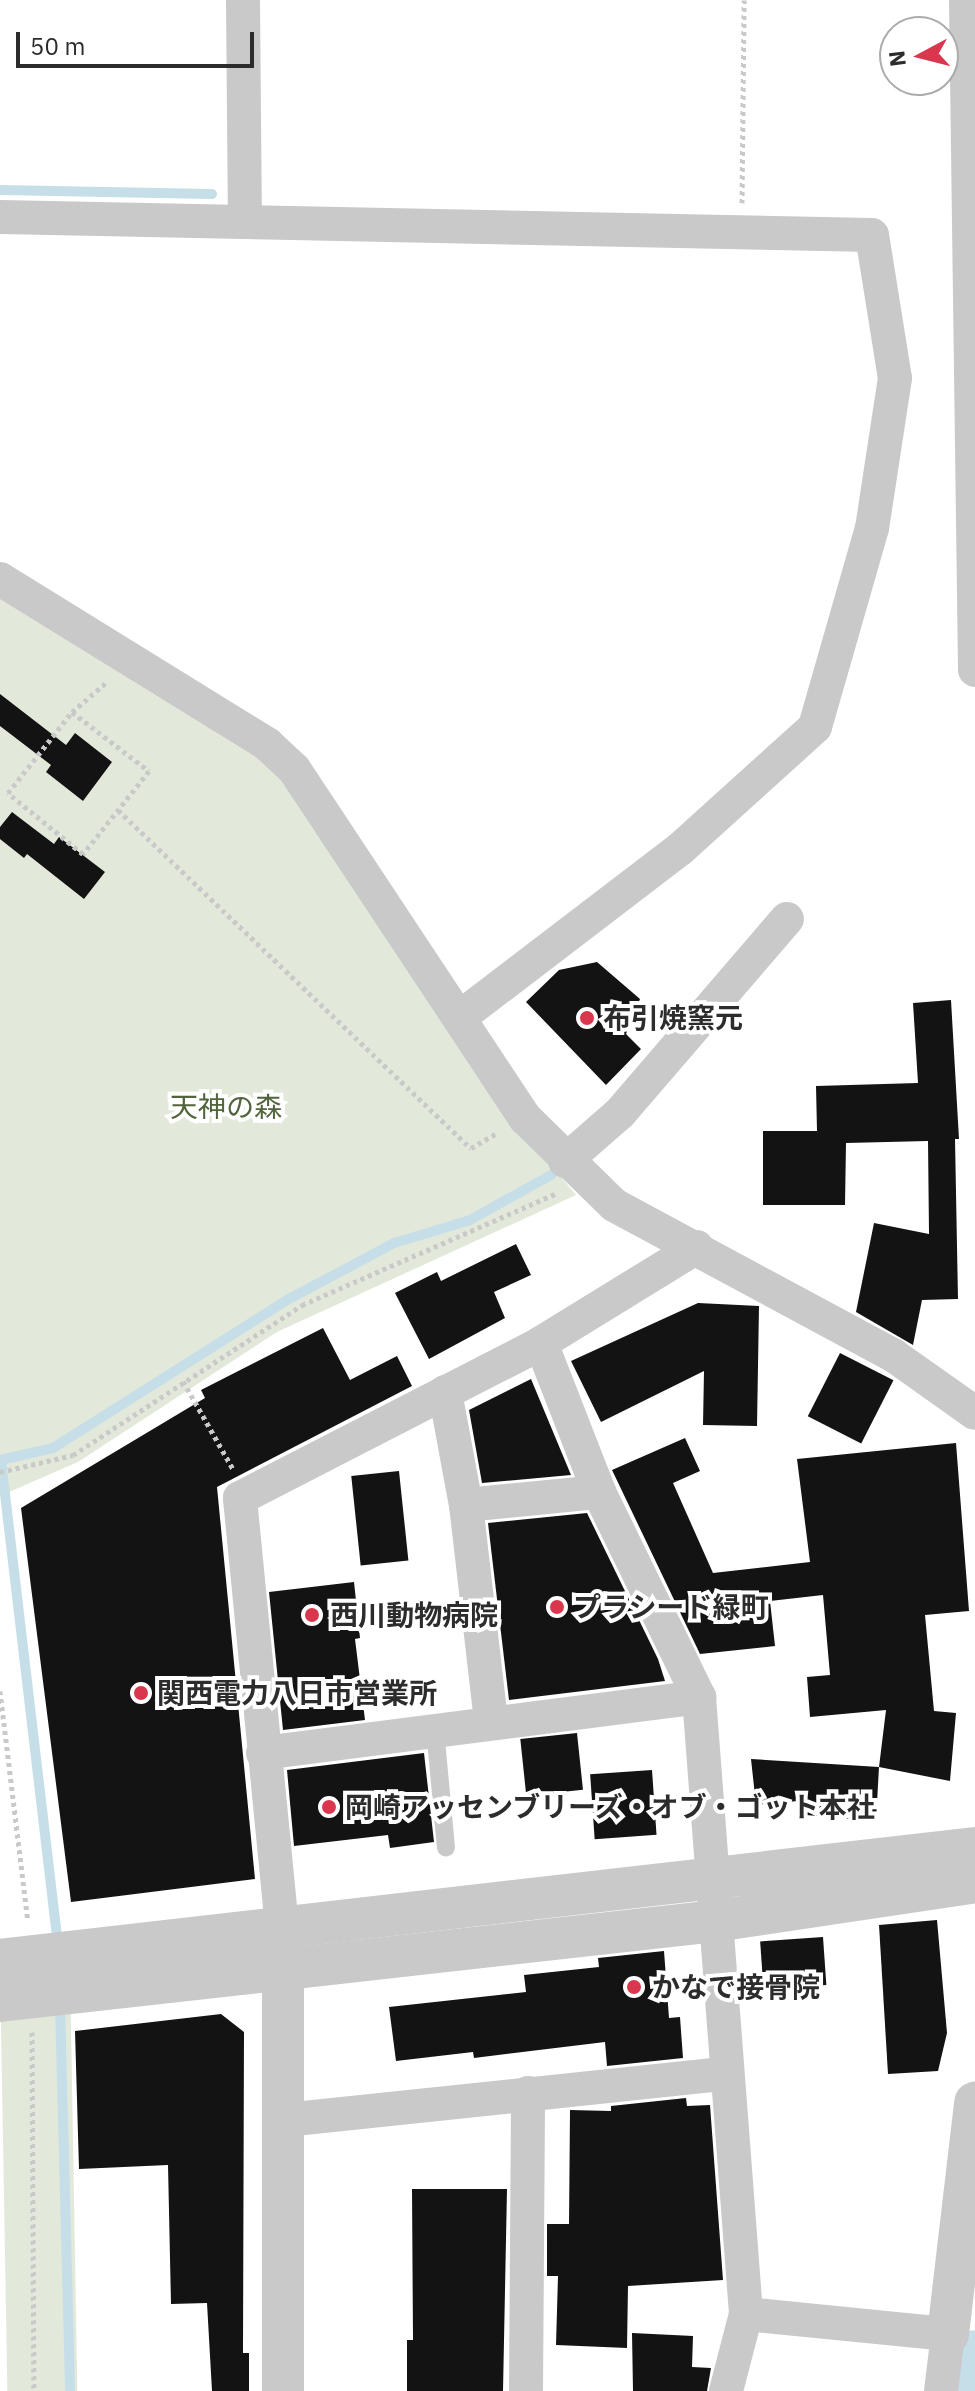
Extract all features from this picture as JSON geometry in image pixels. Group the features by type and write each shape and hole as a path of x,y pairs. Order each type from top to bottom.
{"street":[{"path":"243,0 245,221"},
{"path":"966,0 975,670"},
{"path":"0,217 742,235 872,235 895,378 872,528 815,727 680,849 459,1018"},
{"path":"0,579 267,744 294,769 525,1118 614,1205 893,1355 975,1413"},
{"path":"576,1170 620,1113 787,919"},
{"path":"283,2391 285,2120 282,1927 240,1498 541,1343 697,1247"},
{"path":"541,1343 599,1492 699,1697 746,2314 726,2391"},
{"path":"445,1392 466,1505 491,1721"},
{"path":"466,1505 599,1492"},
{"path":"263,1753 491,1721 699,1697"},
{"path":"0,1960 975,1848"},
{"path":"16,2010 283,1970 715,1921 975,1882"},
{"path":"285,2120 726,2074"},
{"path":"526,2391 528,2093"},
{"path":"941,2391 975,2103"},
{"path":"746,2314 948,2334"}],"lane":[{"path":"435,1729 446,1847"}],"path":[{"path":"742,235 744,0"},
{"path":"72,712 149,771 83,854 8,793 72,712 130,662"},
{"path":"118,810 471,1148 525,1118"},
{"path":"0,1472 73,1455 302,1305 576,1170"},
{"path":"183,1381 247,1494"},
{"path":"0,1691 29,1926"},
{"path":"16,2010 34,2391"}],"green space":[{"name":"天神の森","path":"0,594 255,755 281,779 473,1070 576,1195 277,1332 78,1462 0,1496"},
{"path":"70,1969 77,2391 7,2391 0,1970"}],"building":[{"path":"0,694 66,745 75,733 112,762 83,801 46,772 51,765 0,726"},
{"path":"12,812 54,844 59,837 105,872 84,899 27,854 24,858 0,839 0,827"},
{"name":"布引焼窯元","path":"597,962 640,999 626,1034 641,1049 606,1085 526,1002 559,970"},
{"path":"951,1000 959,1139 955,1139 958,1299 922,1300 913,1345 856,1312 874,1223 929,1234 928,1141 846,1143 845,1205 763,1205 763,1131 817,1131 816,1086 918,1083 913,1003"},
{"path":"516,1244 531,1275 494,1292 505,1318 429,1359 395,1293 437,1272 441,1281"},
{"path":"698,1303 759,1306 757,1426 703,1425 704,1371 601,1422 571,1361"},
{"name":"関西電力八日市営業所","path":"323,1328 350,1380 397,1356 412,1386 217,1487 255,1879 71,1902 21,1508 205,1398 201,1390"},
{"path":"840,1353 893,1380 861,1444 808,1416"},
{"path":"531,1379 571,1475 482,1483 469,1410"},
{"path":"685,1438 700,1471 673,1483 713,1573 810,1562 797,1459 956,1443 969,1611 925,1615 934,1711 956,1713 950,1781 879,1767 886,1710 810,1717 807,1677 830,1675 823,1595 770,1601 775,1646 700,1654 612,1470"},
{"path":"399,1471 408,1561 361,1566 351,1476"},
{"name":"プラシード緑町","path":"587,1513 658,1659 665,1681 509,1700 488,1523"},
{"path":"354,1582 360,1638 355,1639 365,1720 283,1730 269,1592"},
{"path":"577,1733 583,1790 526,1796 520,1739"},
{"path":"424,1753 434,1842 390,1848 388,1835 294,1846 287,1770"},
{"path":"751,1759 879,1767 876,1821 806,1815 808,1800 756,1805"},
{"path":"652,1770 657,1835 595,1839 590,1774"},
{"path":"937,1920 947,2033 938,2071 888,2074 879,1925"},
{"path":"823,1937 826,1985 764,1989 760,1941"},
{"path":"664,1951 669,2018 680,2017 683,2058 607,2066 605,2042 474,2058 473,2052 396,2061 389,2007 526,1992 524,1975 599,1967 598,1958"},
{"path":"221,2014 244,2032 243,2353 249,2353 249,2391 212,2391 207,2303 171,2304 168,2165 79,2169 75,2031"},
{"path":"686,2098 687,2106 710,2105 723,2280 628,2286 627,2348 556,2345 558,2276 547,2276 547,2224 569,2224 570,2110 611,2111 611,2106"},
{"path":"412,2189 507,2189 503,2391 407,2391 407,2340 413,2340"},
{"path":"632,2333 693,2336 692,2367 711,2368 707,2391 633,2391"}],"waterway":[{"path":"0,190 212,194"},
{"path":"0,1460 53,1448 287,1300 394,1243 470,1220 551,1175"},
{"path":"1,1460 58,1945"},
{"path":"60,2005 70,2391"},
{"path":"971,2391 975,2359"}],"place":[{"name":"布引焼窯元","path":"587,1018"},
{"name":"プラシード緑町","path":"557,1607"},
{"name":"西川動物病院","path":"312,1615"},
{"name":"関西電力八日市営業所","path":"141,1693"},
{"name":"岡崎アッセンブリーズ・オブ・ゴット本社","path":"329,1807"},
{"name":"かなで接骨院","path":"634,1987"}]}
